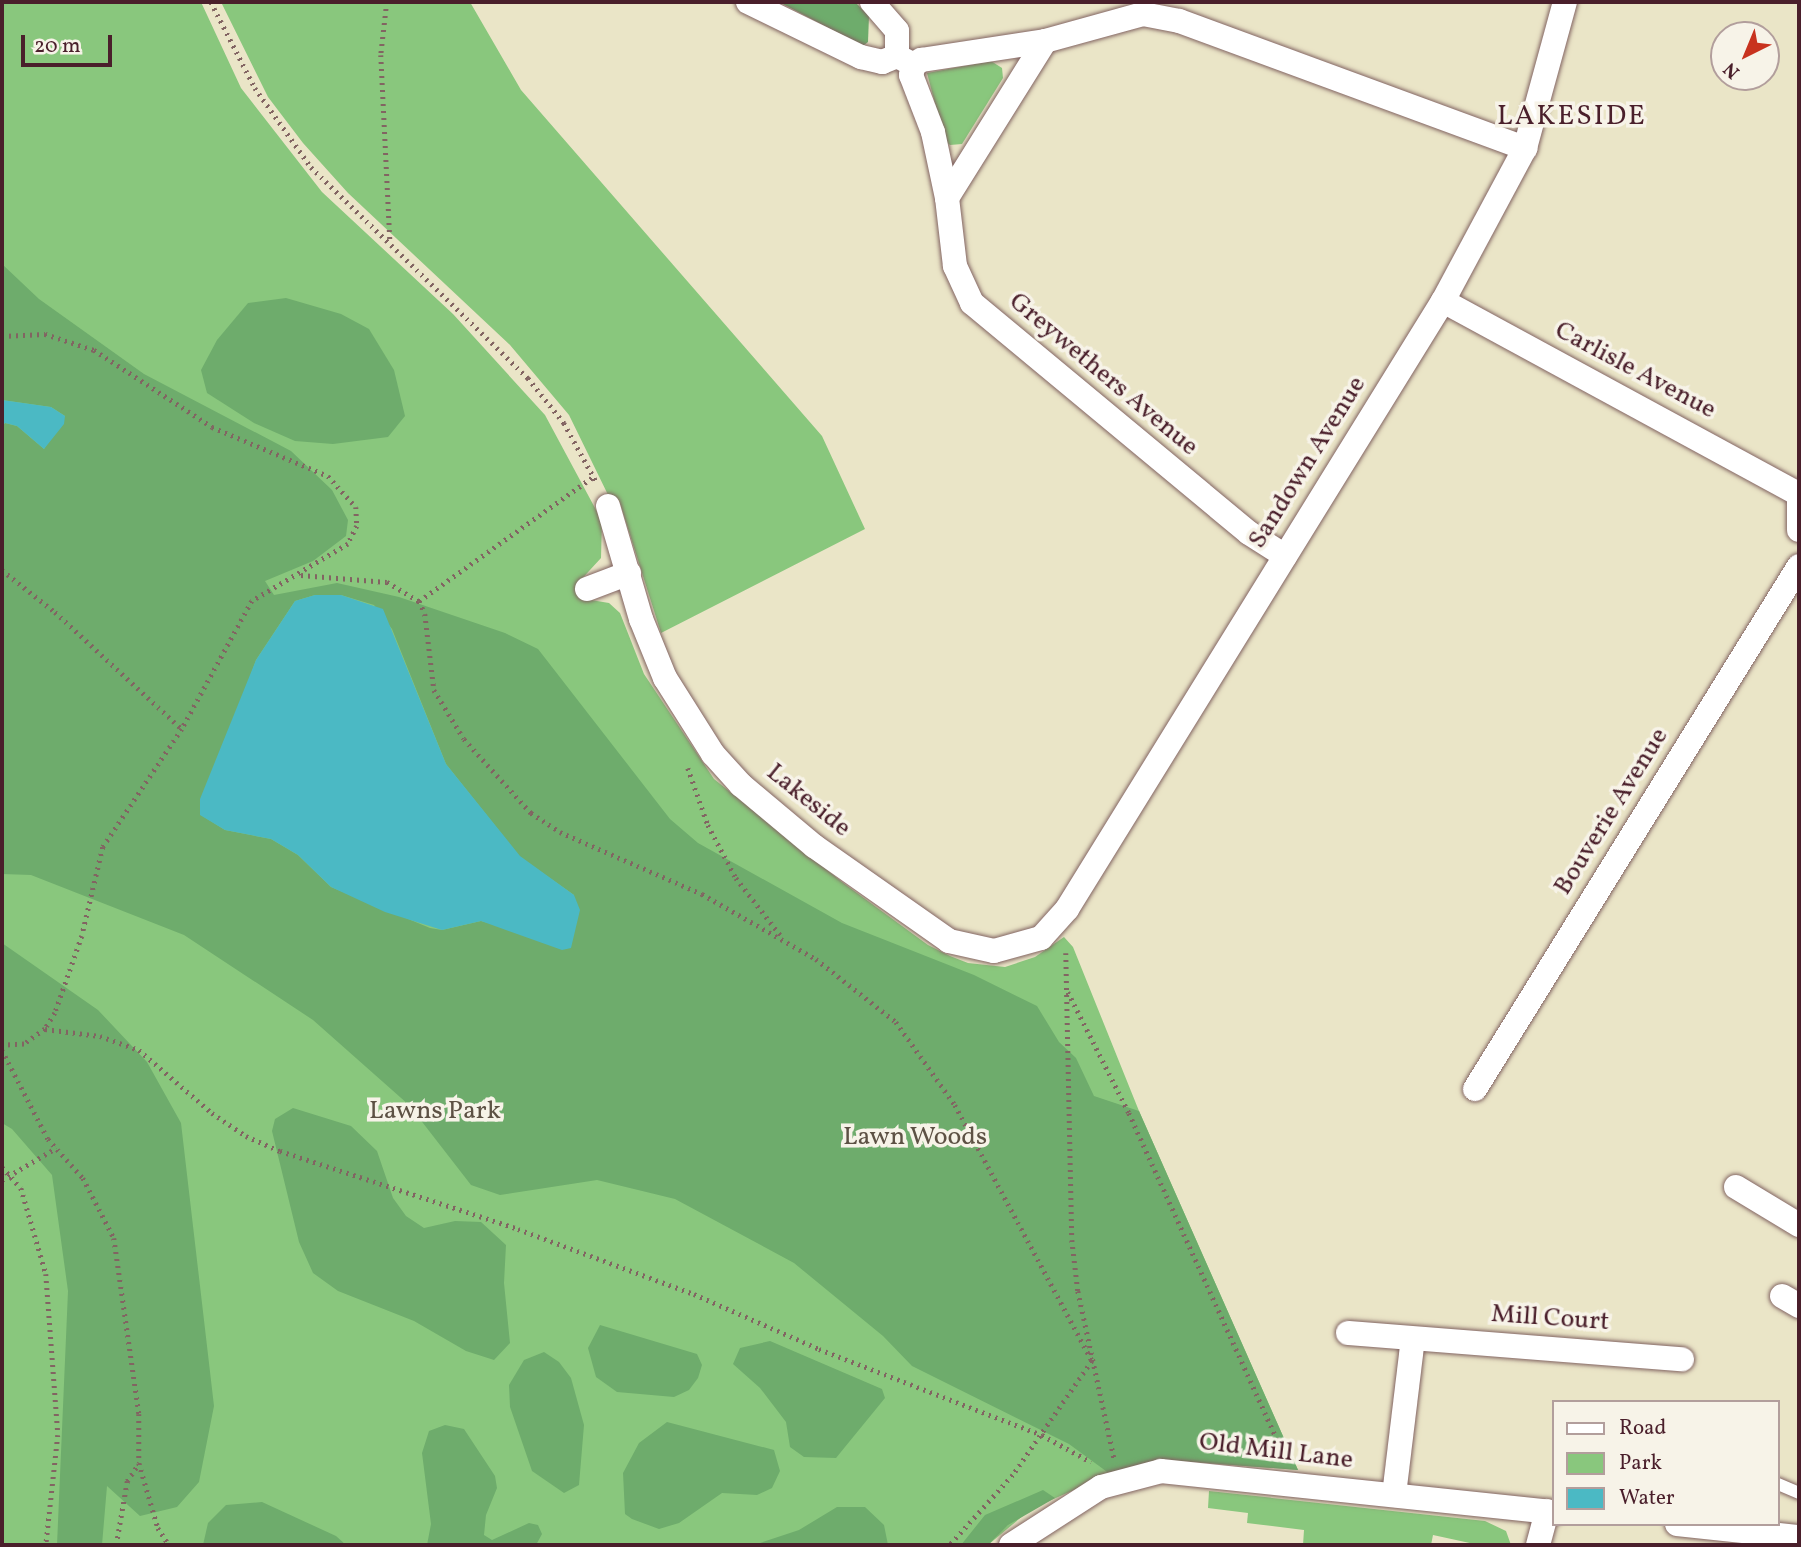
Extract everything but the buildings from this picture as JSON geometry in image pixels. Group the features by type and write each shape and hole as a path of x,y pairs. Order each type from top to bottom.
{"street":[{"path":"748,2 861,57 882,61 921,60 1045,41 1123,18 1161,16 1525,148"},
{"name":"Greywethers Avenue","path":"872,2 897,31 905,61 933,132 947,198 955,266 972,303 1249,533 1285,556"},
{"name":"Sandown Avenue","path":"1050,931 1443,301 1525,148 1565,2"},
{"path":"947,198 1045,41"},
{"name":"Carlisle Avenue","path":"1443,301 1799,496 1799,530"},
{"name":"Lakeside","path":"608,506 653,650 686,715 713,754 769,811 949,941 994,951 1030,943 1050,931"},
{"name":"Bouverie Avenue","path":"1475,1089 1799,566"},
{"path":"587,589 629,573"},
{"path":"1736,1187 1799,1225"},
{"name":"Mill Court","path":"1348,1333 1682,1359"},
{"path":"1394,1495 1413,1339"},
{"name":"Old Mill Lane","path":"1011,1545 1072,1503 1119,1479 1182,1471 1551,1511"},
{"path":"1538,1545 1551,1511"},
{"path":"1695,1526 1799,1537"}],"lane":[{"path":"1780,1485 1799,1493"}],"path":[{"path":"211,2 236,57 275,122 311,167 528,378 564,423 608,506"},
{"path":"387,2 381,55 390,243"},
{"path":"2,336 45,334 94,350 212,427 328,476 356,507 357,526 348,544 301,575 271,586 253,601 182,729 103,847 82,936 60,1004 45,1029 24,1044 2,1045"},
{"path":"419,601 594,476"},
{"path":"2,570 55,612 182,729"},
{"path":"301,575 387,582 419,601 425,614 434,690 464,739 531,813 560,832 702,894 784,939 873,1000 896,1022 962,1116 1092,1362"},
{"path":"688,760 708,825 730,867 784,939"},
{"path":"1050,931 1066,949 1072,1240 1092,1362 1119,1479"},
{"path":"1067,989 1291,1469 1290,1484"},
{"path":"45,1029 100,1036 139,1051 212,1113 246,1136 280,1151 629,1270 1042,1435 1119,1479"},
{"path":"2,1050 56,1148 83,1178 114,1238 139,1414 139,1462 158,1528 169,1545"},
{"path":"2,1180 56,1148"},
{"path":"2,1167 30,1213 46,1274 58,1435 46,1545"},
{"path":"950,1545 1042,1435 1092,1362"},
{"path":"116,1545 127,1481 139,1462"}],"green space":[{"name":"Lawns Park","path":"2,2 201,2 241,88 322,192 453,314 545,415 602,521 601,558 578,583 585,599 609,603 620,613 644,674 714,779 842,882 928,945 950,956 968,963 1005,967 1035,957 1064,937 1073,947 1139,1111 1298,1470 1180,1461 1110,1474 1031,1509 988,1545 2,1545"},
{"path":"221,2 470,2 521,90 822,436 865,529 661,633 619,500 612,503 569,415 510,345 348,193 303,143 268,97"},
{"path":"779,2 855,2 869,16 868,42 863,46"},
{"path":"991,61 1002,68 1003,78 962,144 950,145 945,141 927,73"},
{"name":"Lawn Woods","path":"2,264 39,299 144,374 291,451 332,490 348,520 346,536 313,561 265,581 274,595 337,583 399,597 505,633 538,649 670,819 698,843 842,923 974,975 1037,1006 1059,1042 1076,1058 1094,1096 1139,1111 1298,1470 1180,1461 1110,1474 1069,1444 912,1366 883,1336 794,1263 675,1199 597,1180 500,1195 471,1185 409,1105 313,1020 184,935 31,875 2,874 2,426 5,423 17,426 44,449 65,416 51,407 2,400","holes":["315,595 341,595 374,605 392,629 446,764 520,857 574,895 500,926 481,921 442,930 430,928 331,887 298,855 271,839 225,830 201,815 256,660 295,601"]},
{"path":"286,298 341,314 369,329 394,370 405,416 388,437 333,444 295,441 254,423 207,393 201,370 217,340 248,303"},
{"path":"2,943 98,1010 147,1062 181,1123 214,1406 199,1482 177,1507 140,1516 107,1486 102,1545 57,1545 68,1291 52,1175 12,1129 2,1123"},
{"path":"293,1108 351,1126 377,1151 393,1198 406,1216 424,1228 455,1221 481,1222 506,1245 504,1283 510,1343 494,1360 466,1351 414,1321 338,1291 313,1273 299,1242 272,1131 275,1119"},
{"path":"600,1325 697,1354 702,1365 698,1378 689,1390 674,1397 617,1392 596,1377 588,1348"},
{"path":"770,1341 882,1389 885,1398 836,1458 804,1457 790,1447 786,1422 760,1388 733,1364 740,1348"},
{"path":"544,1352 559,1362 571,1378 584,1425 579,1485 564,1493 532,1471 510,1407 509,1385 524,1360"},
{"path":"667,1422 774,1450 780,1471 772,1488 757,1495 722,1493 679,1523 659,1529 632,1519 625,1514 623,1473 639,1443"},
{"path":"445,1425 464,1429 495,1476 497,1488 486,1515 484,1535 492,1540 529,1523 538,1525 542,1534 536,1545 427,1545 431,1524 422,1453 429,1431"},
{"path":"1043,1490 1055,1498 1008,1525 988,1545 961,1545 985,1515"},
{"path":"1209,1491 1485,1521 1506,1531 1511,1545 1479,1545 1433,1535 1431,1545 1303,1545 1304,1530 1247,1523 1248,1513 1208,1508"},
{"path":"262,1502 336,1536 346,1545 203,1545 208,1523 226,1505"},
{"path":"837,1507 865,1507 884,1525 888,1545 754,1545 799,1530"}],"water":[{"path":"2,400 51,407 65,416 64,424 44,449 17,426 5,423 2,426"},
{"path":"315,595 341,595 383,609 446,764 520,856 574,895 580,910 571,948 562,950 481,921 442,930 385,912 331,887 298,855 271,839 225,830 200,815 200,799 256,660 295,601"}],"district":[{"name":"LAKESIDE","path":"1572,117"}]}
